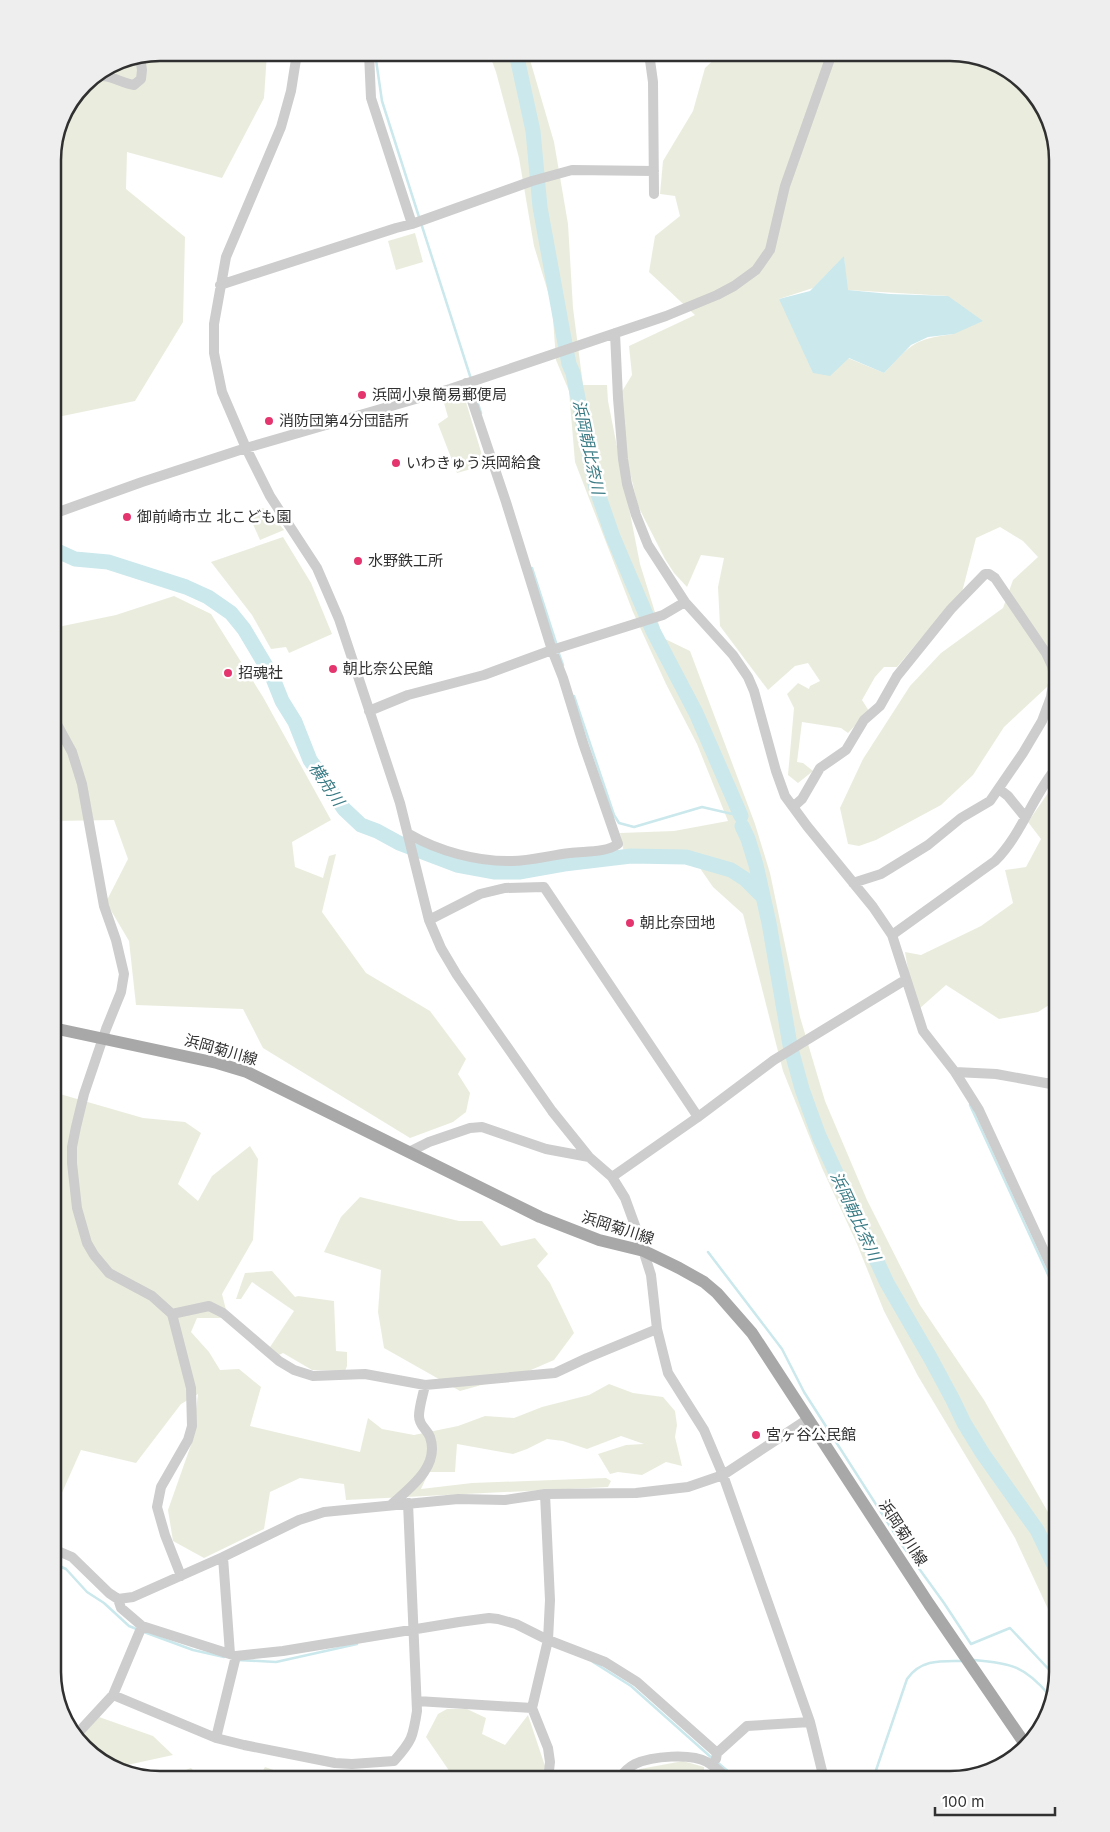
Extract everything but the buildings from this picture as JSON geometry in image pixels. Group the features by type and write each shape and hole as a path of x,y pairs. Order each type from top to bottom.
{"main road":[{"name":"浜岡菊川線","path":"61,1030 217,1063 247,1072 548,1221 599,1240 644,1251 704,1282 717,1293 752,1332 929,1604 1022,1739"}],"street":[{"path":"296,61 291,90 281,127 226,257 214,324 214,353 222,392 246,448 270,496 317,568 339,619 400,802 429,920 441,948 457,975 552,1111 589,1157 612,1177 625,1198 651,1275 657,1329 668,1373 704,1430 724,1475 810,1722 822,1771"},
{"path":"369,61 371,98 412,224"},
{"path":"650,61 653,82 654,194"},
{"path":"61,511 246,448 470,382 666,316 717,295 756,270 765,260 770,250 785,186 829,61"},
{"path":"108,76 134,85 141,79 141,63"},
{"path":"220,285 412,224 532,181 572,170 654,171"},
{"path":"615,332 618,398 627,484 648,546 685,602 733,655 748,677 754,691 776,771 785,796 873,907 892,934 905,980 923,1031 955,1072 979,1110 1049,1260"},
{"path":"409,834 458,854 513,861 558,854 610,850 618,844 583,743 556,649 506,502 470,382"},
{"path":"793,807 802,799 820,768 846,750 864,720 880,706 897,676 951,609 985,574 995,578 1049,660"},
{"path":"369,711 408,695 484,675 556,649 663,615 685,602"},
{"path":"853,883 881,874 928,845 961,818 990,801 1042,721 1049,700"},
{"path":"61,732 72,752 82,784 104,906 116,940 124,974 122,992 84,1094 72,1147 77,1208 87,1243 109,1273 152,1296 172,1314 191,1388 192,1426 188,1440 160,1487 157,1507 165,1535 181,1576"},
{"path":"892,934 996,862 1007,850 1049,777"},
{"path":"999,789 1008,796 1026,817"},
{"path":"429,920 480,894 506,888 544,887 698,1117"},
{"path":"612,1177 698,1117 774,1060 905,980"},
{"path":"955,1072 996,1074 1049,1086"},
{"path":"409,1152 429,1142 470,1128 482,1127 546,1149 589,1157"},
{"path":"172,1314 209,1306 223,1313 279,1361 294,1370 313,1376 365,1374 425,1385 555,1374 587,1358 657,1329"},
{"path":"392,1504 427,1470 432,1452 430,1435 421,1426 419,1416 425,1385"},
{"path":"118,1599 133,1597 223,1557 299,1520 324,1512 458,1499 505,1500 545,1494 636,1493 688,1487 724,1475 808,1419"},
{"path":"545,1494 550,1600 548,1640 532,1708 548,1748 549,1771"},
{"path":"113,1695 216,1738 244,1745 335,1763 352,1764 394,1761 413,1735 417,1701 408,1503"},
{"path":"61,1553 72,1557 118,1599 121,1608 140,1630 234,1658 489,1618 516,1624 548,1640 605,1662 637,1682 717,1753"},
{"path":"216,1738 234,1658 223,1557"},
{"path":"81,1730 113,1695 140,1630"},
{"path":"417,1701 532,1708"},
{"path":"714,1767 717,1753 747,1726 810,1722"},
{"path":"626,1771 636,1764 654,1758 678,1757 697,1758 707,1762 718,1771"}],"shaded area":[{"path":"160,61 266,61 264,98 222,178 127,152 126,189 185,237 183,322 135,401 61,416 61,154 66,128 74,111 90,90 116,71 141,63"},
{"path":"492,61 530,61 554,142 568,224 573,308 583,385 607,385 608,401 640,564 663,638 690,651 755,824 770,873 800,1017 825,1101 867,1200 920,1305 984,1400 1049,1514 1049,1611 1015,1538 918,1376 884,1311 857,1244 822,1168 783,1071 743,914 713,887 695,861 624,853 620,833 674,831 728,821 697,744 666,684 633,612 575,462 569,391 556,360 552,305 534,246 519,158"},
{"path":"712,61 956,61 982,66 994,71 1015,86 1039,116 1047,141 1049,160 1049,686 1004,727 973,775 941,805 876,840 859,846 848,844 840,808 863,759 910,686 941,653 1003,608 1013,580 1038,557 1023,541 1000,527 976,538 961,596 928,630 897,667 884,667 875,677 862,700 869,711 848,733 841,728 802,722 797,762 803,763 813,771 798,783 788,775 794,708 787,694 798,683 809,689 810,686 820,681 808,663 795,666 768,690 720,626 718,587 724,558 701,555 687,587 674,573 638,506 627,460 618,398 632,375 629,346 695,315 649,272 655,236 680,216 675,196 660,194 663,161 693,111 705,68","holes":["844,257 847,290 948,296 954,334 930,338 914,344 884,373 848,358 779,299 813,288"]},
{"path":"415,233 423,262 396,270 388,241"},
{"path":"462,389 485,465 457,473 438,424 448,417 442,396"},
{"path":"260,508 267,509 284,530 260,540 248,513"},
{"path":"283,537 311,583 332,634 289,653 286,647 271,649 252,615 211,562"},
{"path":"174,596 211,614 263,697 331,820 292,842 295,867 323,878 329,856 336,854 322,912 366,973 430,1011 466,1059 458,1074 470,1093 466,1112 453,1122 410,1138 263,1048 243,1009 136,1005 129,941 106,902 128,859 114,820 61,821 61,626 116,615"},
{"path":"1049,792 1049,1005 1038,1012 999,1019 946,985 919,1009 910,981 905,952 921,955 981,926 1013,903 1005,870 1026,867 1041,839 1028,822"},
{"path":"61,1094 143,1118 185,1122 201,1133 178,1184 198,1201 212,1176 250,1146 258,1159 253,1240 222,1294 228,1318 197,1318 191,1332 209,1352 220,1370 239,1369 261,1387 250,1426 360,1452 368,1418 382,1429 414,1435 458,1426 485,1416 514,1418 542,1407 589,1395 609,1384 633,1393 663,1397 675,1411 677,1425 675,1437 682,1466 666,1462 642,1475 618,1472 610,1474 598,1454 626,1445 644,1444 621,1436 587,1449 563,1441 547,1439 513,1454 457,1444 455,1472 429,1472 421,1489 472,1483 606,1478 611,1481 608,1487 346,1500 344,1484 300,1478 270,1492 264,1529 204,1558 173,1541 168,1510 192,1442 198,1394 181,1404 136,1463 81,1450 61,1495"},
{"path":"360,1197 459,1221 482,1221 501,1246 535,1238 548,1254 537,1266 550,1283 574,1333 554,1360 524,1373 460,1391 384,1348 378,1312 381,1270 324,1252 341,1217"},
{"path":"272,1271 295,1297 334,1301 336,1351 347,1352 345,1371 312,1370 283,1353 275,1357 268,1350 294,1311 252,1282 241,1299 236,1299 245,1273"},
{"path":"447,1709 467,1709 486,1718 482,1734 505,1745 528,1715 545,1766 543,1771 449,1771 426,1737 438,1714"},
{"path":"99,1717 153,1736 173,1755 126,1765 105,1754 84,1734"},
{"path":"683,1761 704,1767 704,1771 637,1771"},
{"path":"265,1767 276,1771 263,1771"},
{"path":"191,1768 194,1771 183,1771"}],"water":[{"path":"844,256 848,290 948,296 983,321 954,334 928,337 911,345 884,373 849,358 830,376 813,373 779,299 810,291"}],"waterway":[{"path":"376,61 382,101 419,217"},
{"name":"浜岡朝比奈川","path":"518,61 533,131 540,207 563,333 596,488 613,537 653,631 696,713 741,816"},
{"path":"421,223 471,379"},
{"path":"472,385 481,413"},
{"name":"横舟川","path":"61,553 75,559 108,562 186,587 208,597 231,613 244,629 272,676 282,701 295,722 310,760 344,809 361,825 399,843 457,865 495,872 519,872 564,864 631,856 686,857 731,870 745,879 762,896"},
{"path":"532,568 557,646"},
{"path":"558,651 563,665"},
{"path":"574,696 614,815 619,823 634,827 702,807 741,816 742,826"},
{"name":"浜岡朝比奈川","path":"742,826 756,865 769,923 790,1045 802,1089 819,1136 887,1283 931,1359 964,1423 983,1454 1037,1530 1049,1555"},
{"path":"970,1105 1049,1277"},
{"path":"708,1252 782,1349 804,1392 902,1545 971,1644 1010,1628 1049,1670"},
{"path":"61,1567 66,1569 87,1592 104,1603 129,1626 139,1630"},
{"path":"144,1632 193,1650 224,1657"},
{"path":"237,1660 276,1662 357,1644"},
{"path":"974,1660 1008,1665 1025,1672 1047,1692"},
{"path":"876,1771 907,1679 913,1672 932,1662 963,1661"},
{"path":"593,1662 631,1686 713,1759"},
{"path":"717,1762 728,1771"}],"place":[{"name":"浜岡小泉簡易郵便局","path":"362,395"},
{"name":"消防団第4分団詰所","path":"269,421"},
{"name":"いわきゅう浜岡給食","path":"396,463"},
{"name":"御前崎市立 北こども園","path":"127,517"},
{"name":"水野鉄工所","path":"358,561"},
{"name":"朝比奈公民館","path":"333,669"},
{"name":"招魂社","path":"228,673"},
{"name":"朝比奈団地","path":"630,923"},
{"name":"宮ヶ谷公民館","path":"756,1435"}]}
